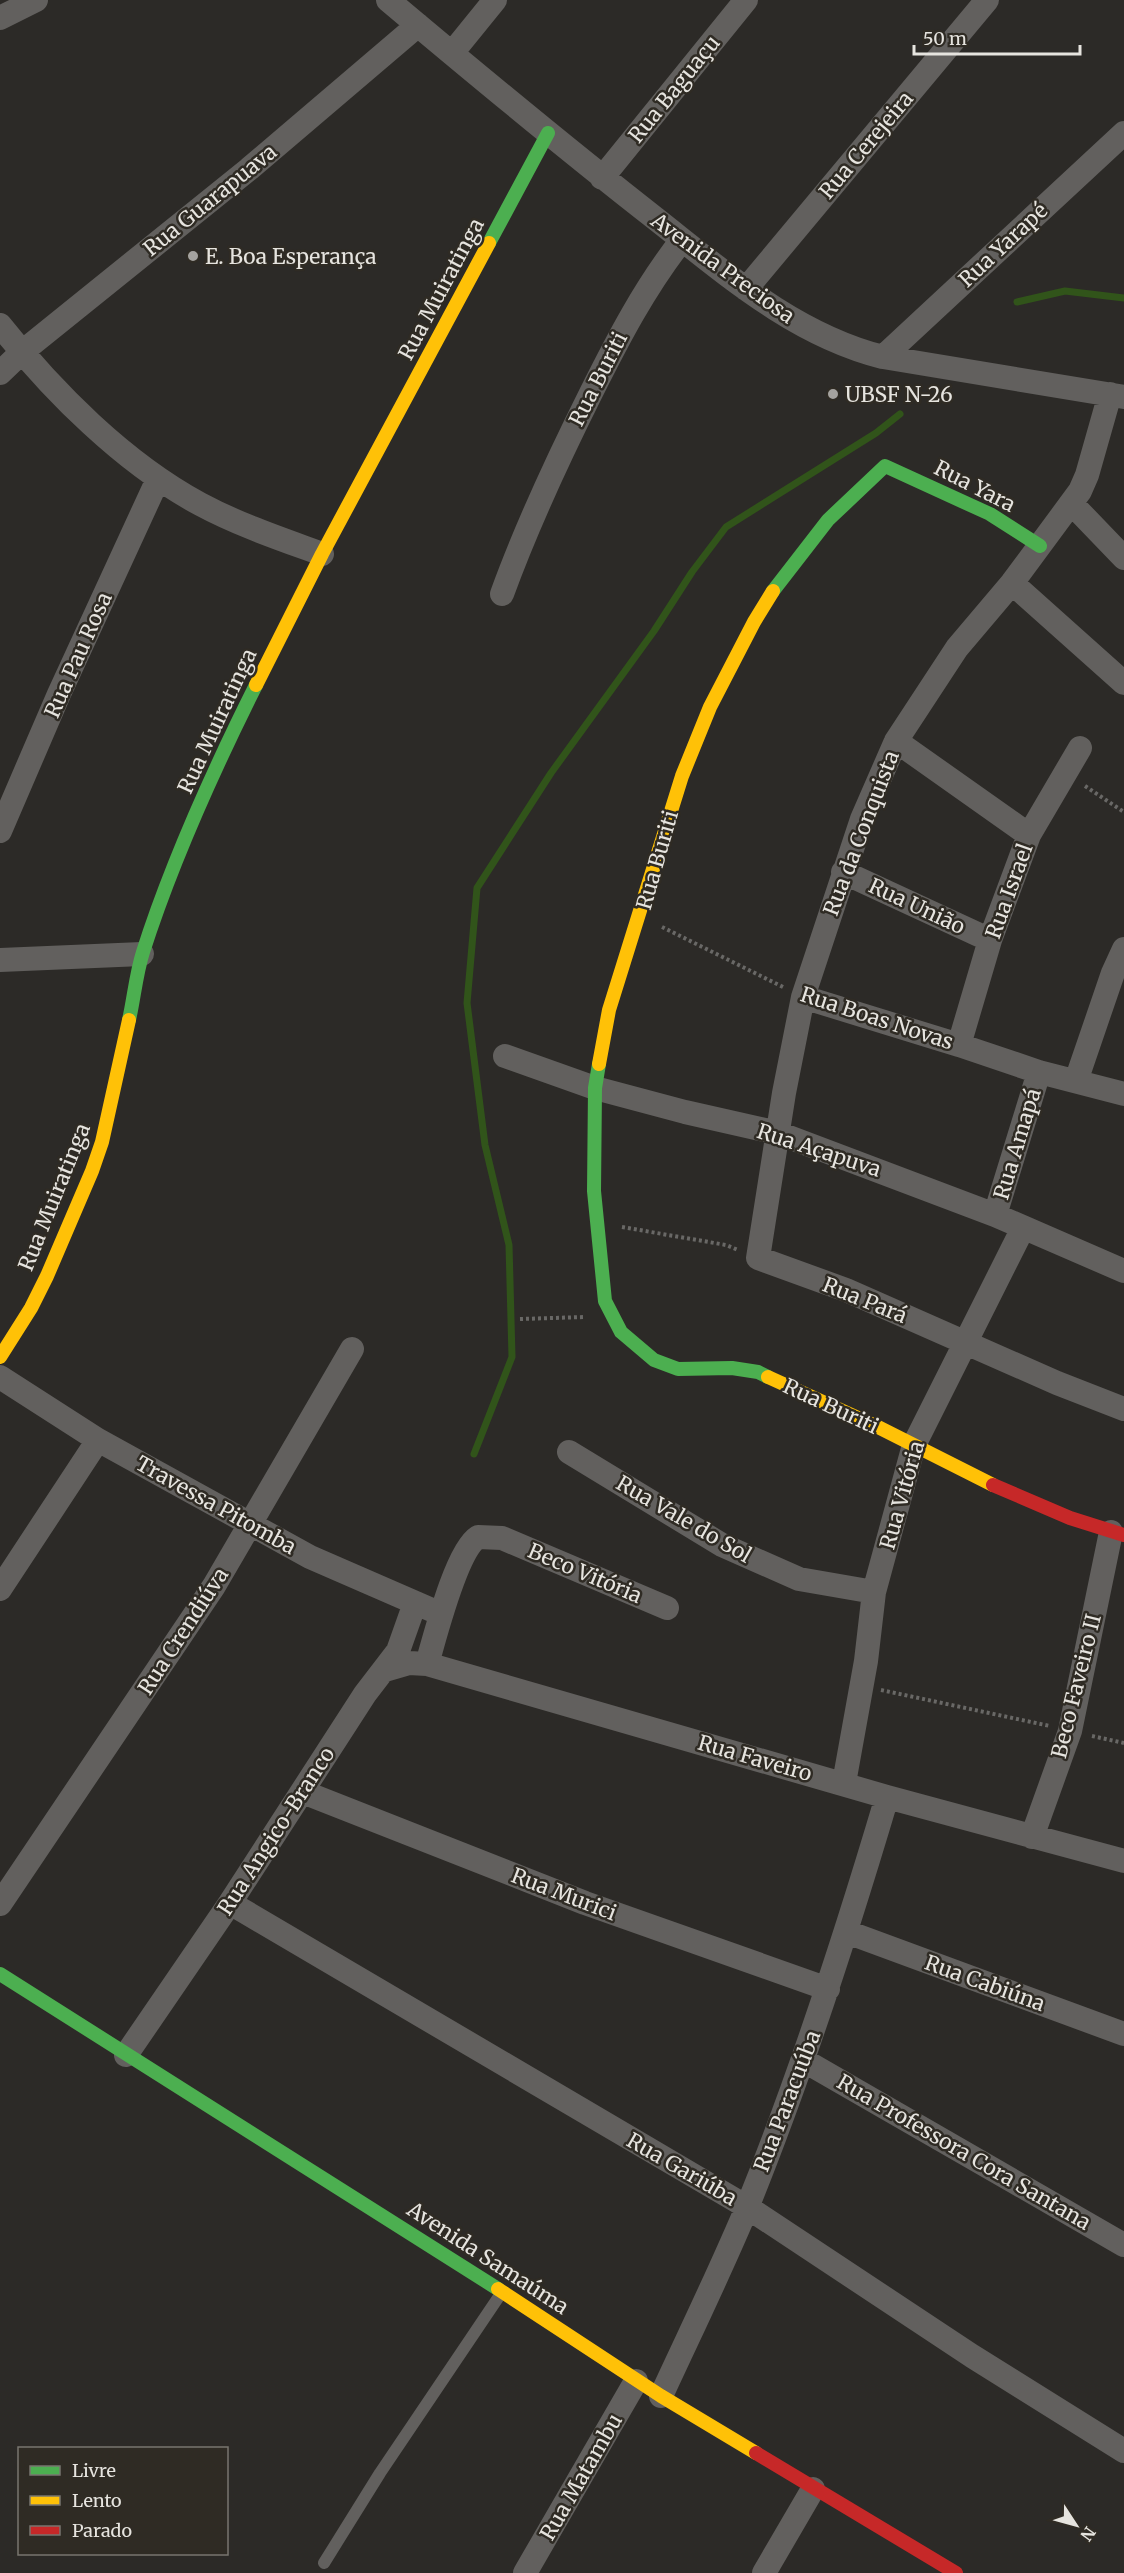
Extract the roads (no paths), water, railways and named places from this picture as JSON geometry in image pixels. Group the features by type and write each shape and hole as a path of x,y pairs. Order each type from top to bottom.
{"street":[{"path":"0,18 36,0"},
{"name":"Avenida Preciosa","path":"388,0 603,178 746,290 793,321 852,350 1117,396"},
{"path":"452,53 495,0"},
{"name":"Rua Baguaçu","path":"603,178 746,0"},
{"name":"Rua Cerejeira","path":"746,290 987,0"},
{"name":"Rua Guarapuava","path":"0,373 22,352 249,169 418,25"},
{"name":"Rua Muiratinga","path":"0,1357 31,1308 47,1276 92,1171 102,1142 120,1067 142,954 221,756 322,554 548,133"},
{"name":"Rua Yarapé","path":"883,357 1124,133"},
{"name":"Rua Buriti","path":"502,594 550,473 610,354 655,274 682,240"},
{"path":"0,325 22,352 88,420 158,479 200,504 250,528 322,554"},
{"name":"Rua da Conquista","path":"758,1258 803,997 862,819 896,741 957,648 1012,583 1072,504 1087,475 1117,396"},
{"name":"Rua Buriti","path":"889,467 885,466 876,473 828,520 776,587 754,622 710,707 682,776 609,1010 594,1088 596,1223 602,1286 612,1316 621,1332 631,1343 663,1365 678,1369 732,1368 758,1372 914,1445 1010,1494 1059,1515 1118,1534"},
{"name":"Rua Yara","path":"889,467 990,514 1040,546"},
{"name":"Rua Pau Rosa","path":"0,831 59,694 158,479"},
{"path":"1072,504 1124,558"},
{"path":"1012,583 1124,683"},
{"path":"896,741 1029,835"},
{"name":"Rua Israel","path":"959,1045 990,939 1029,835 1080,748"},
{"name":"Rua União","path":"843,872 990,939"},
{"path":"1076,1081 1113,973 1124,949"},
{"path":"0,960 142,954"},
{"name":"Rua Boas Novas","path":"803,997 1039,1072 1124,1094"},
{"name":"Rua Açapuva","path":"505,1056 594,1088 778,1133 995,1215 1124,1271"},
{"name":"Rua Amapá","path":"995,1215 1039,1072"},
{"name":"Rua Vitória","path":"844,1783 862,1686 874,1592 914,1445 1023,1228"},
{"name":"Rua Pará","path":"758,1258 846,1290 1057,1383 1124,1409"},
{"name":"Rua Crendiúva","path":"0,1904 214,1586 352,1348"},
{"name":"Travessa Pitomba","path":"0,1377 98,1440 325,1565 441,1614"},
{"path":"0,1589 98,1440"},
{"name":"Rua Vale do Sol","path":"569,1452 722,1545 799,1579 874,1592"},
{"name":"Beco Faveiro II","path":"1032,1837 1070,1731 1118,1534"},
{"name":"Beco Vitória","path":"441,1614 466,1549 478,1537 502,1538 668,1608"},
{"name":"Rua Angico-Branco","path":"126,2055 230,1903 365,1694 398,1651 415,1603"},
{"path":"427,1664 441,1614"},
{"name":"Rua Faveiro","path":"385,1670 409,1663 427,1664 887,1797 1124,1861"},
{"name":"Rua Murici","path":"303,1792 585,1903 828,1989"},
{"name":"Rua Paracuúba","path":"661,2396 747,2207 803,2060 847,1932 887,1797"},
{"name":"Rua Gariúba","path":"230,1903 747,2207 972,2356 1124,2451"},
{"name":"Rua Cabiúna","path":"847,1932 1124,2034"},
{"name":"Avenida Samaúma","path":"0,1974 502,2291 661,2396 956,2573"},
{"name":"Rua Professora Cora Santana","path":"803,2060 1124,2245"},
{"name":"Rua Matambu","path":"525,2573 636,2380"},
{"path":"764,2573 813,2489"}],"lane":[{"path":"324,2563 380,2473 502,2291"}],"waterway":[{"path":"1017,302 1065,291 1124,298"},
{"path":"474,1454 512,1357 509,1245 485,1145 467,1003 477,888 551,773 726,527 876,433 900,414"}],"place":[{"name":"E. Boa Esperança","path":"193,256"},
{"name":"UBSF N-26","path":"833,394"}]}
